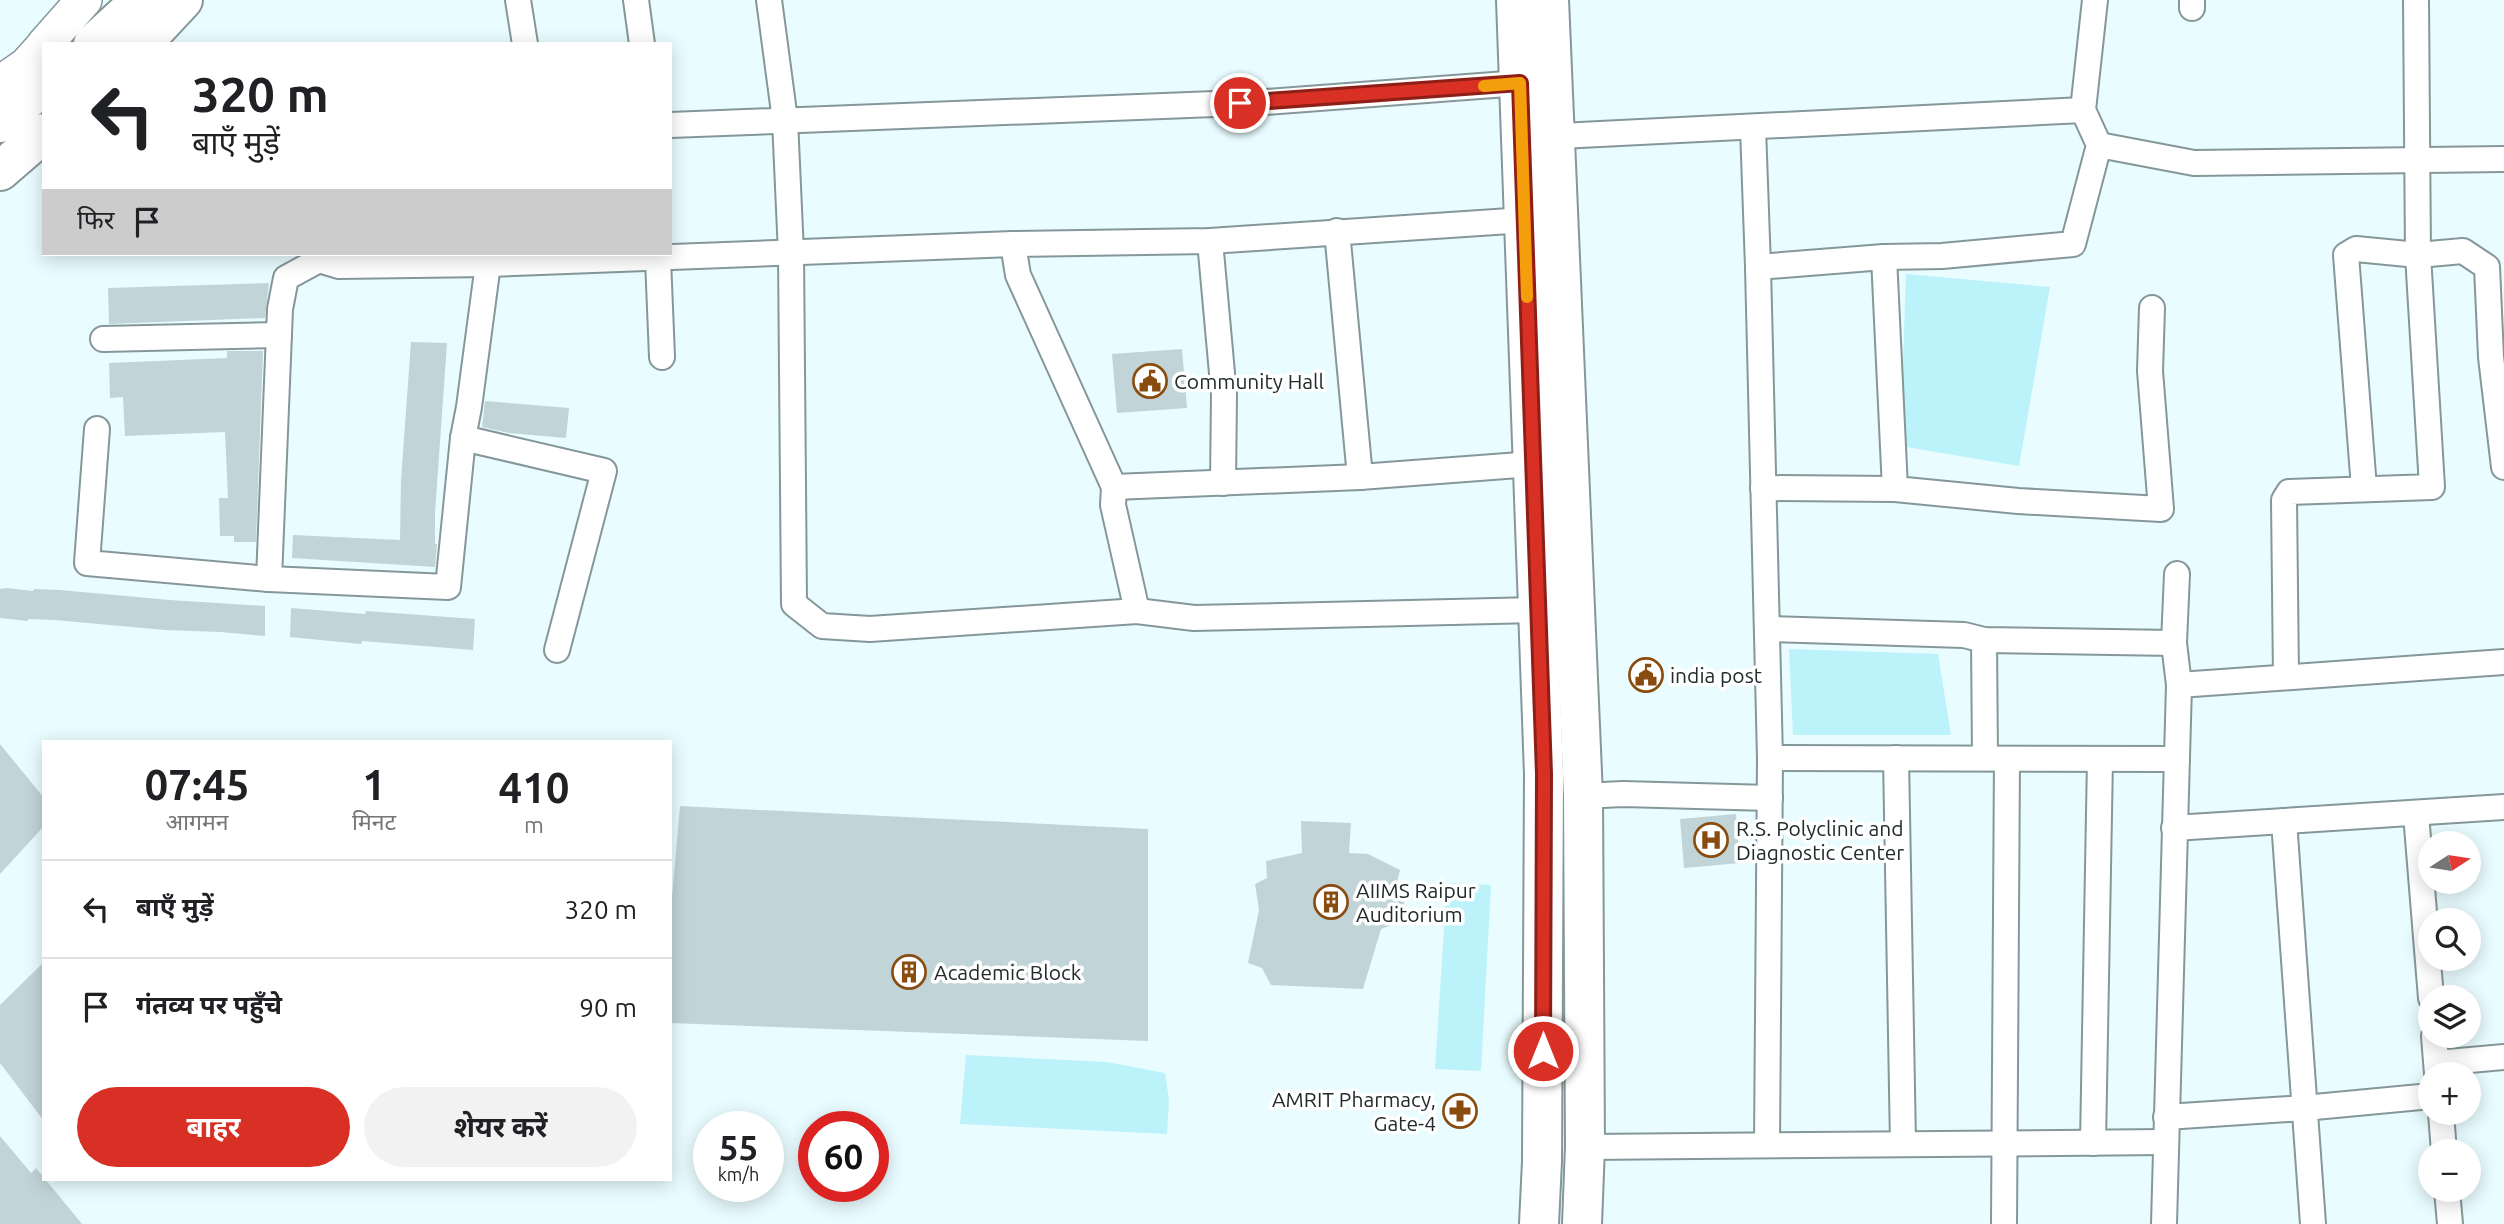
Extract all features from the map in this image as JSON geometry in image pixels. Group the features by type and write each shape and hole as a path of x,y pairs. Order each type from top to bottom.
{"main road":[{"path":"95,42 141,0"},
{"path":"144,42 183,0"},
{"path":"1516,0 1520,83 1539,137 1583,796 1585,1147 1582,1224"},
{"path":"1540,1212 1544,774 1525,220 1539,137 1549,0"},
{"path":"0,123 42,87"},
{"path":"0,171 42,135"}],"street":[{"path":"48,42 84,0"},
{"path":"518,0 525,42"},
{"path":"636,0 642,42"},
{"path":"769,0 785,120 791,253 794,604 822,626 870,629 1137,611 1194,618 1538,610"},
{"path":"1758,267 1884,257 1942,256 2073,244 2099,145 2083,110 2095,0"},
{"path":"2286,677 2284,500 2289,492 2432,487 2418,255 2416,0"},
{"path":"0,84 27,65 42,48"},
{"path":"672,125 1266,102 1520,83"},
{"path":"1539,137 2083,110"},
{"path":"1753,128 1770,758 1767,1145"},
{"path":"2099,145 2194,163 2504,159"},
{"path":"269,579 279,335 286,278 319,257 339,267 658,259 1013,244 1210,241 1525,220"},
{"path":"1337,231 1360,477"},
{"path":"1210,241 1224,395 1223,483"},
{"path":"1013,244 1018,275 1114,487 1113,505 1137,611"},
{"path":"2364,488 2346,255 2356,249 2418,255 2463,251 2487,267 2491,357 2504,467"},
{"path":"1884,257 1895,489"},
{"path":"658,259 662,357"},
{"path":"97,429 87,563 269,579 447,587 463,438 488,264"},
{"path":"1763,488 1895,489 2018,501 2161,509 2150,371 2152,308"},
{"path":"103,339 279,335"},
{"path":"463,438 604,471 557,650"},
{"path":"1114,487 1360,477 1533,464"},
{"path":"2164,1224 2179,685 2174,643 2177,574"},
{"path":"1767,629 1964,635 1984,640 2174,643"},
{"path":"1984,640 1996,759 2004,1224"},
{"path":"2179,685 2504,662"},
{"path":"1770,758 2177,759"},
{"path":"1896,758 1903,1144"},
{"path":"2092,1143 2099,759"},
{"path":"1583,796 1623,794 1770,798"},
{"path":"2175,828 2504,807"},
{"path":"2416,814 2430,985"},
{"path":"2284,821 2313,1224"},
{"path":"2476,1062 2504,1057"},
{"path":"2165,1117 2418,1098"},
{"path":"1585,1147 2165,1142"},
{"path":"2448,1202 2450,1224"}],"shaded area":[{"path":"1906,274 2050,287 2019,466 1900,446"},
{"path":"1789,649 1938,654 1951,735 1793,735"},
{"path":"1447,883 1491,885 1481,1071 1435,1069"},
{"path":"966,1055 1107,1062 1165,1073 1169,1100 1167,1134 960,1124"}],"building":[{"path":"269,283 265,318 109,324 108,288"},
{"path":"411,342 447,343 435,513 435,567 292,558 293,535 400,540 401,480"},
{"name":"Community Hall","path":"1182,349 1187,408 1117,413 1112,354"},
{"path":"227,351 263,351 256,542 234,542 234,536 220,536 219,498 228,498 225,432 125,436 123,397 110,398 109,363 227,358"},
{"path":"485,401 569,408 566,438 509,433 482,427"},
{"path":"0,589 265,606 265,636 0,618"},
{"path":"291,608 475,619 473,650 290,637"},
{"path":"0,744 42,796 42,828 0,874"},
{"name":"Academic Block","path":"680,806 1148,829 1148,1041 672,1023 672,897"},
{"path":"1736,814 1740,863 1684,868 1680,819"},
{"name":"AIIMS Raipur Auditorium","path":"1301,821 1351,823 1349,853 1368,854 1400,870 1395,889 1407,893 1398,923 1381,929 1363,989 1271,985 1262,968 1248,963 1259,910 1255,884 1267,878 1266,861 1302,853"},
{"path":"42,964 42,1118 0,1063 0,1005"},
{"path":"0,1136 31,1173 36,1168 42,1175 42,1181 47,1181 82,1224 0,1224"}],"slow traffic":[{"path":"1484,86 1520,83 1527,297"}],"place":[{"name":"Community Hall","path":"1150,381"},
{"name":"india post","path":"1646,675"},
{"name":"R.S. Polyclinic and Diagnostic Center","path":"1711,840"},
{"name":"AIIMS Raipur Auditorium","path":"1331,902"},
{"name":"Academic Block","path":"909,972"},
{"name":"AMRIT Pharmacy, Gate-4","path":"1460,1111"}],"route":[{"path":"1240,103 1520,83 1544,774 1543,1051"}]}
